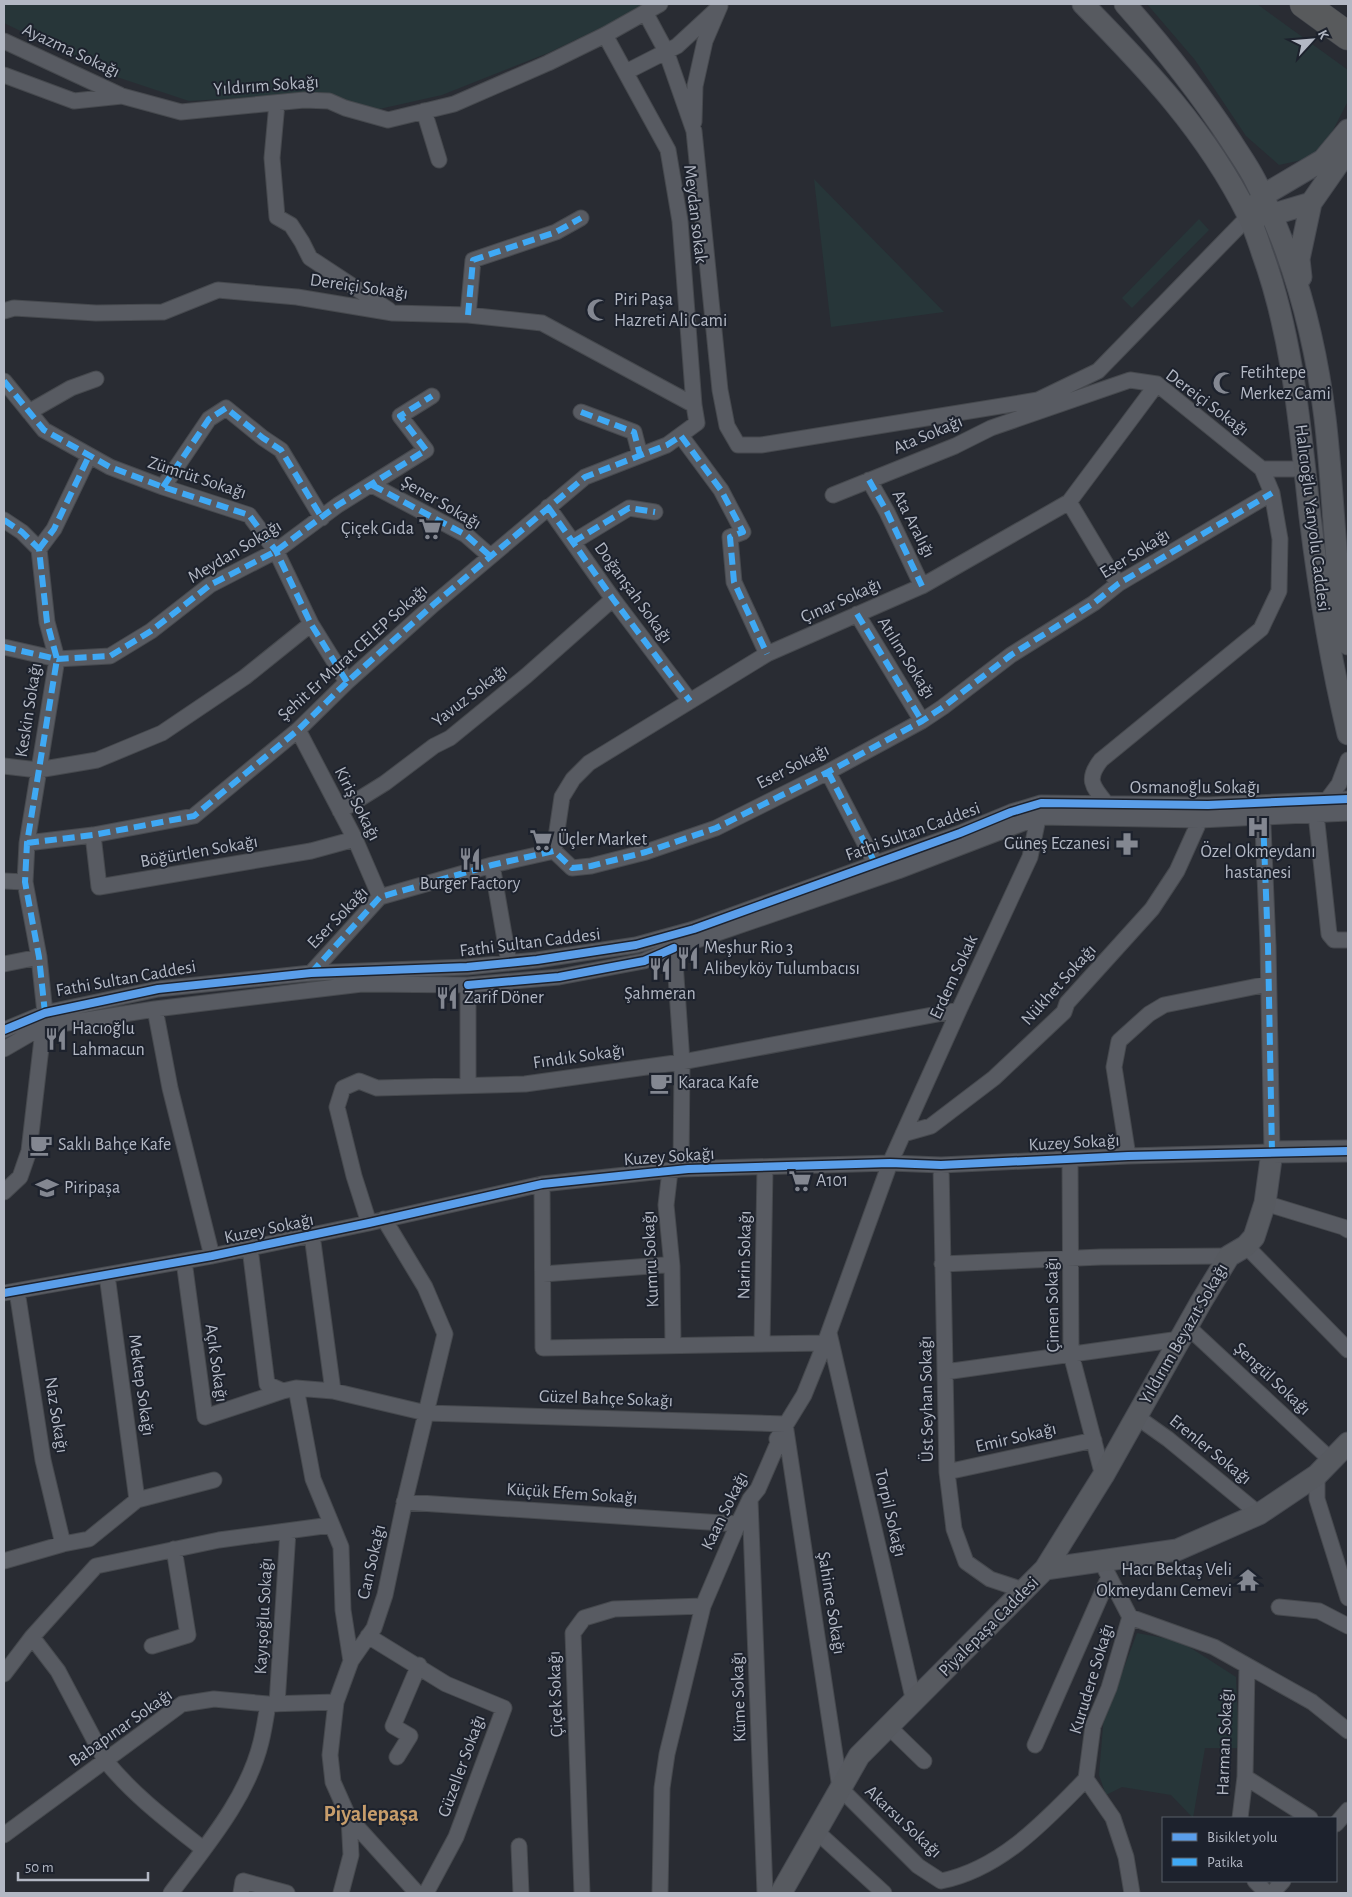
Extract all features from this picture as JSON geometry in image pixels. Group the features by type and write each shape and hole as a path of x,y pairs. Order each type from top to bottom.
{"highway":[{"path":"1304,4 1348,36"}],"main road":[{"name":"Halıcıoğlu Yanyolu Caddesi","path":"1083,4 1155,79 1205,142 1249,216 1272,279 1282,320 1300,423 1322,602 1348,734"},
{"name":"Halıcıoğlu Yanyolu Caddesi","path":"1125,4 1162,46 1208,106 1247,166 1293,268 1304,309 1325,417 1341,599 1348,644"},
{"path":"1249,216 1266,205 1292,178 1323,160 1348,130"},
{"path":"1304,309 1299,259 1312,203 1348,150"},
{"path":"1247,166 1268,174 1292,178"},
{"path":"1266,205 1312,203"},
{"name":"Kuzey Sokağı","path":"1272,1152 1348,1152"},
{"name":"Yıldırım Beyazıt Sokağı","path":"1046,1569 1103,1476 1184,1333 1238,1251 1254,1237 1265,1203 1272,1152"},
{"name":"Piyalepaşa Caddesi","path":"781,1893 859,1756 1046,1569 1105,1569 1177,1550 1259,1514 1336,1456"}],"street":[{"name":"Yıldırım Sokağı","path":"4,75 74,101 122,96 182,112 304,100 329,101 345,108 388,120 454,104 548,63 605,35 660,4"},
{"path":"721,5 705,41 697,77 694,131 720,390 727,426 738,445 761,445 1038,400 1098,371 1249,216"},
{"path":"626,72 677,46 721,5"},
{"path":"645,12 666,51 694,131"},
{"name":"Meydan sokak","path":"605,35 668,150 680,221 697,422 681,436"},
{"name":"Ayazma Sokağı","path":"4,41 122,96"},
{"path":"277,103 272,158 277,217 290,225 310,258 393,313"},
{"path":"424,111 439,160"},
{"path":"468,315 473,260 556,232 581,218"},
{"name":"Dereiçi Sokağı","path":"4,311 14,308 96,312 163,312 218,290 297,297 393,313 468,315 542,323 694,404"},
{"path":"29,412 71,388 96,380"},
{"name":"Dereiçi Sokağı","path":"1039,411 1130,380 1157,384 1262,469"},
{"name":"Zümrüt Sokağı","path":"4,381 44,430 89,456 110,467 163,487 249,515 276,551 311,624 347,682"},
{"name":"Çınar Sokağı","path":"554,851 562,797 573,779 589,763 767,654 922,586 1069,502 1157,384"},
{"name":"Meydan Sokağı","path":"4,647 57,659 110,656 151,632 210,585 276,551 322,518 426,450 400,416 432,396"},
{"path":"163,487 209,419 226,408 281,450 322,518"},
{"name":"Ata Sokağı","path":"833,495 955,446 991,428 1039,411"},
{"path":"581,412 634,432 640,455"},
{"path":"681,436 721,490 743,532 730,537 734,582 767,654"},
{"name":"Şehit Er Murat CELEP Sokağı","path":"27,843 93,835 194,816 298,730 347,682 490,556 585,476 667,445 681,436"},
{"path":"4,520 22,532 39,549 54,529 89,456"},
{"path":"1106,803 1094,788 1093,770 1101,760 1261,629 1278,591 1280,539 1272,493 1262,469 1305,469"},
{"name":"Ata Aralığı","path":"869,480 887,512 922,586"},
{"name":"Şener Sokağı","path":"372,485 466,535 490,556"},
{"name":"Eser Sokağı","path":"311,973 380,897 492,865 554,851 572,868 591,866 646,852 716,828 828,772 922,721 1011,655 1094,603 1118,584 1272,493"},
{"path":"1069,502 1118,584"},
{"name":"Doğanşah Sokağı","path":"548,506 613,599 690,701"},
{"path":"573,542 629,508 655,512"},
{"name":"Keskin Sokağı","path":"4,1192 20,1177 29,1151 44,1020 39,957 25,882 27,843 57,659 47,622 39,549"},
{"name":"Yavuz Sokağı","path":"340,811 385,783 434,746 450,738 526,676 613,599"},
{"name":"Atılım Sokağı","path":"857,614 922,721"},
{"path":"4,766 38,770 97,760 162,733 245,677 311,624"},
{"name":"Kiriş Sokağı","path":"298,730 355,838 380,897"},
{"path":"1327,800 1339,784 1348,760"},
{"path":"828,772 875,863"},
{"name":"Osmanoğlu Sokağı","path":"1040,810 1200,820 1327,800 1348,799"},
{"name":"Osmanoğlu Sokağı","path":"1040,810 1106,803 1208,805 1316,814 1348,814"},
{"path":"4,1049 44,1020 155,1009 362,984 468,985 559,977 644,961 674,948 898,871 1040,810"},
{"name":"Fathi Sultan Caddesi","path":"4,1030 158,989 311,973 467,967 636,945 694,928 960,833 1011,812 1040,810"},
{"name":"Erdem Sokak","path":"890,1164 1030,857 1040,810"},
{"name":"Yıldırım Beyazıt Sokağı","path":"1263,810 1272,1152"},
{"path":"1316,814 1329,934 1334,940 1348,940"},
{"name":"Nükhet Sokağı","path":"904,1134 931,1126 994,1078 1064,1012 1067,1003 1152,910 1177,871 1200,820"},
{"name":"Böğürtlen Sokağı","path":"93,835 99,887 311,852 355,838"},
{"path":"492,865 509,962"},
{"path":"4,882 25,882"},
{"path":"674,948 682,1062 675,1170"},
{"path":"4,964 39,957"},
{"path":"1128,1156 1114,1067 1119,1041 1148,1014 1164,1005 1268,984"},
{"path":"468,985 468,1084"},
{"path":"155,1009 170,1088 212,1256"},
{"name":"Fındık Sokağı","path":"369,1223 354,1176 337,1107 343,1088 359,1081 377,1088 468,1084 525,1084 682,1062 959,1010"},
{"name":"Kuzey Sokağı","path":"11,1292 212,1256 542,1184 675,1170 890,1164 941,1165 1128,1156 1272,1152"},
{"name":"Çimen Sokağı","path":"1070,1159 1071,1354 1103,1476"},
{"name":"Kaan Sokağı","path":"660,1893 662,1788 665,1762 703,1606 738,1524 750,1499 758,1489 778,1443 777,1439 804,1395 827,1338 890,1164"},
{"name":"Üst Seyhan Sokağı","path":"941,1165 947,1472 954,1528 966,1562 990,1579 1026,1591"},
{"name":"Narin Sokağı","path":"762,1344 765,1167"},
{"name":"Kumru Sokağı","path":"673,1345 672,1266 666,1205 675,1170"},
{"path":"542,1184 543,1348 762,1344 827,1338"},
{"path":"1265,1203 1348,1230"},
{"name":"Can Sokağı","path":"384,1219 425,1287 445,1334 404,1502 385,1595 374,1628 351,1661 336,1702 330,1755 334,1782 349,1818 417,1893"},
{"path":"312,1235 333,1391"},
{"path":"250,1248 267,1384 290,1389 314,1479 341,1547 343,1610 351,1661"},
{"path":"942,1264 1071,1260 1238,1251 1348,1350"},
{"name":"Açık Sokağı","path":"184,1261 205,1417 290,1389"},
{"path":"542,1274 664,1264 672,1266"},
{"name":"Mektep Sokağı","path":"107,1275 137,1500"},
{"name":"Naz Sokağı","path":"11,1292 43,1460 63,1544"},
{"path":"944,1372 1071,1354 1184,1333"},
{"name":"Şengül Sokağı","path":"1184,1333 1336,1456"},
{"name":"Torpil Sokağı","path":"827,1338 914,1702"},
{"name":"Güzel Bahçe Sokağı","path":"290,1389 333,1391 426,1413 785,1424"},
{"name":"Erenler Sokağı","path":"1136,1417 1168,1439 1259,1514"},
{"name":"Şahince Sokağı","path":"785,1424 840,1788"},
{"name":"Emir Sokağı","path":"947,1472 1094,1440"},
{"path":"1336,1456 1317,1499 1345,1575 1348,1598"},
{"path":"4,1561 89,1538 137,1500 214,1480"},
{"name":"Küme Sokağı","path":"750,1499 765,1893"},
{"name":"Küçük Efem Sokağı","path":"404,1502 738,1524"},
{"path":"4,1674 32,1638 96,1566 219,1540 331,1525"},
{"name":"Kayışoğlu Sokağı","path":"172,1893 229,1814 247,1778 261,1743 272,1704 288,1531"},
{"path":"89,1538 96,1566"},
{"path":"152,1646 188,1635 174,1549"},
{"path":"1035,1745 1105,1569"},
{"name":"Kurudere Sokağı","path":"1086,1778 1094,1726 1130,1617 1105,1569"},
{"name":"Çiçek Sokağı","path":"582,1893 572,1633 584,1618 614,1609 703,1606"},
{"path":"1279,1607 1320,1611 1348,1626"},
{"path":"1130,1617 1214,1647 1312,1702 1348,1731"},
{"name":"Güzeller Sokağı","path":"368,1636 419,1665 446,1684 504,1708 456,1837 426,1893"},
{"path":"32,1638 58,1671 105,1760 128,1786 160,1815 203,1849"},
{"path":"397,1757 410,1736 393,1726 419,1665"},
{"name":"Harman Sokağı","path":"1240,1817 1244,1777 1247,1666"},
{"name":"Babapınar Sokağı","path":"4,1835 182,1704 214,1699 272,1704 336,1702"},
{"path":"889,1727 924,1761"},
{"path":"1244,1777 1308,1817"},
{"path":"1086,1778 1113,1818 1126,1856 1132,1893"},
{"name":"Akarsu Sokağı","path":"840,1788 918,1866 941,1881 961,1877 983,1867 1007,1852 1058,1808 1086,1778"},
{"path":"1337,1823 1348,1810"},
{"path":"341,1893 351,1855 349,1818"},
{"path":"816,1831 884,1893"},
{"path":"519,1846 520,1893"},
{"path":"241,1893 243,1882 287,1893"},
{"path":"1255,1882 1267,1893"},
{"path":"1272,1893 1282,1882"}],"shaded area":[{"path":"4,4 650,4 548,53 442,95 375,110 322,93 189,101 108,74 4,23"},
{"path":"1147,4 1257,4 1348,70 1348,101 1327,142 1311,158 1279,165 1246,136 1195,60"},
{"path":"814,179 944,312 831,327"},
{"path":"1199,219 1209,230 1132,308 1122,298"},
{"path":"1137,1633 1180,1641 1236,1677 1239,1748 1205,1748 1193,1817 1171,1795 1122,1787 1106,1795 1099,1775 1104,1714"}],"marked path":[{"path":"468,315 473,260 556,232 581,218"},
{"path":"4,381 44,430 110,467 163,487 249,515 276,551 311,624 347,682"},
{"path":"4,647 57,659 110,656 151,631 210,585 276,551 338,505 426,450 400,416 432,396"},
{"path":"163,487 209,419 226,408 281,450 322,518"},
{"path":"581,412 634,432 640,455"},
{"path":"27,843 93,835 194,816 298,730 347,682 434,604 585,477 667,445 681,436 721,490 743,532 730,537 734,582 767,654"},
{"path":"39,549 54,529 89,456"},
{"path":"869,480 887,512 922,586"},
{"path":"372,485 466,535 490,556"},
{"path":"311,973 380,897 492,865 554,851 572,868 591,866 646,852 716,828 828,772 922,721 1011,655 1094,603 1118,584 1272,493"},
{"path":"548,507 613,599 690,701"},
{"path":"573,542 629,508 655,512"},
{"path":"4,520 22,532 39,549 47,622 57,659 27,843 25,882 39,957 45,1013"},
{"path":"857,614 922,721"},
{"path":"828,772 875,863"},
{"path":"1263,817 1268,946 1272,1152"}],"cycle path":[{"path":"4,1030 45,1013 158,989 311,973 467,967 537,960 636,945 694,929 960,833 1011,812 1041,803 1208,805 1348,799"},
{"path":"468,985 559,977 644,961 674,948"},
{"path":"4,1293 212,1256 542,1184 688,1169 890,1163 941,1165 1128,1156 1348,1151"}],"place":[{"name":"Piri Paşa Hazreti Ali Cami","path":"598,310"},
{"name":"Fetihtepe Merkez Cami","path":"1224,383"},
{"name":"Çiçek Gıda","path":"430,529"},
{"name":"Özel Okmeydanı hastanesi","path":"1258,827"},
{"name":"Üçler Market","path":"541,840"},
{"name":"Güneş Eczanesi","path":"1127,844"},
{"name":"Burger Factory","path":"470,859"},
{"name":"Meşhur Rio 3 Alibeyköy Tulumbacısı","path":"688,958"},
{"name":"Şahmeran","path":"660,969"},
{"name":"Zarif Döner","path":"447,998"},
{"name":"Hacıoğlu Lahmacun","path":"56,1039"},
{"name":"Karaca Kafe","path":"661,1083"},
{"name":"Saklı Bahçe Kafe","path":"41,1145"},
{"name":"A101","path":"800,1181"},
{"name":"Piripaşa","path":"47,1188"},
{"name":"Hacı Bektaş Veli Okmeydanı Cemevi","path":"1248,1580"}],"district":[{"name":"Piyalepaşa","path":"371,1814"}]}
